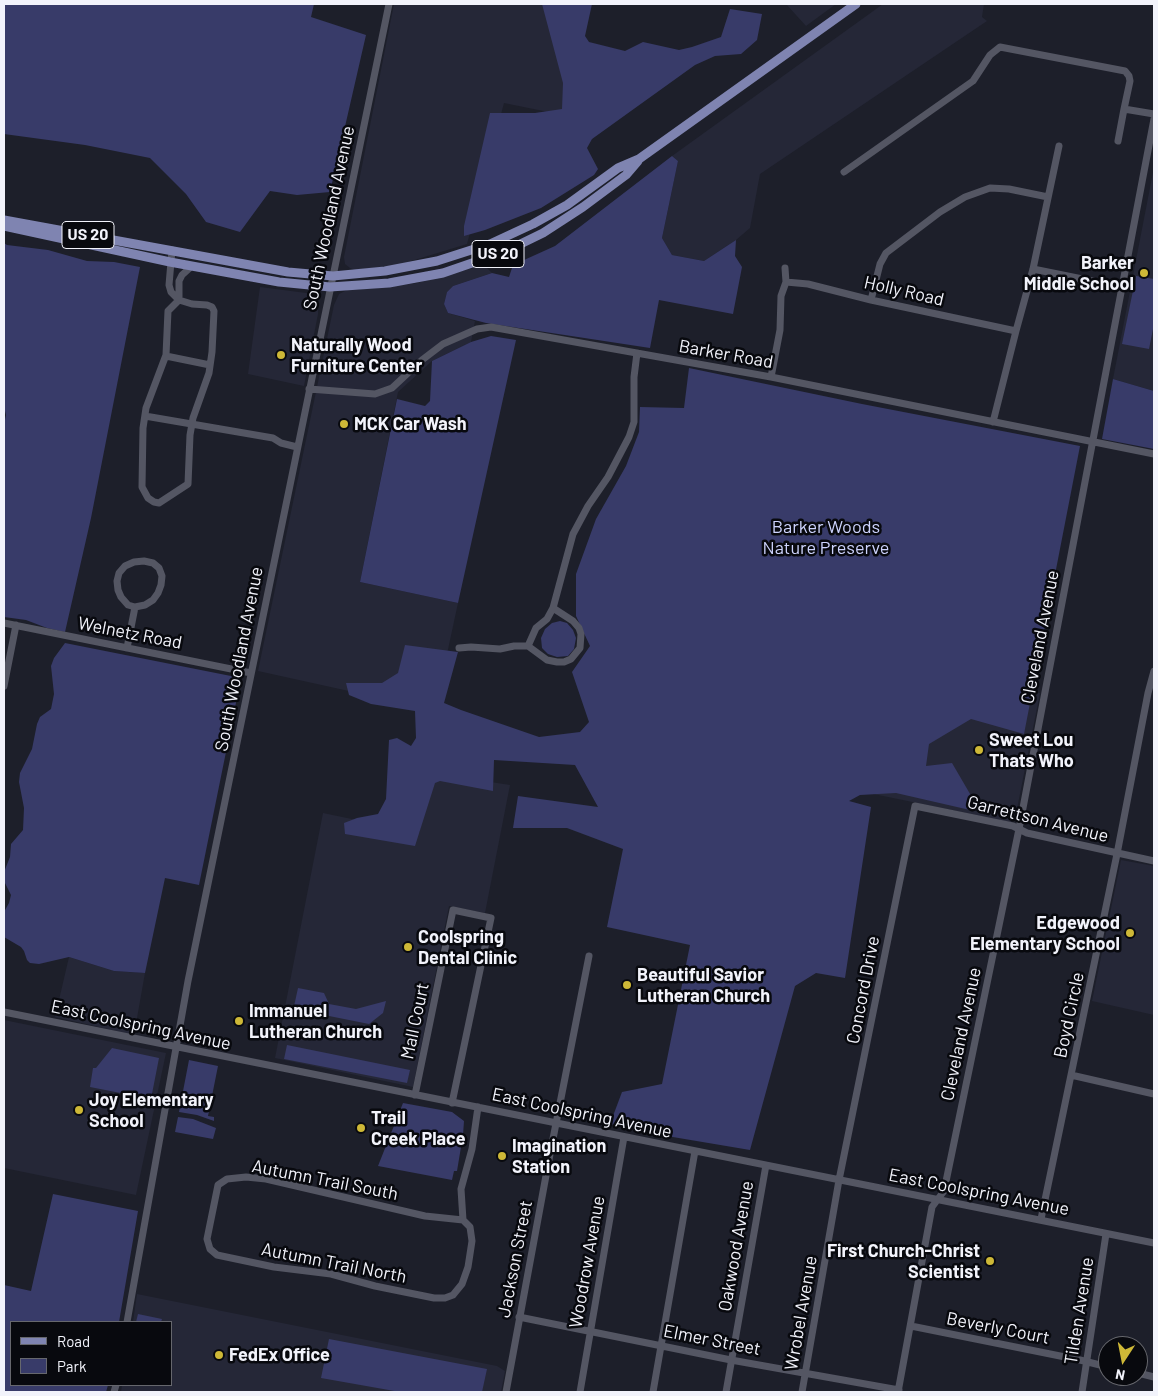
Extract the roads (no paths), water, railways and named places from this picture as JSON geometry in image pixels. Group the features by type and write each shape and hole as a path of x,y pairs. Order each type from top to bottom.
{"main road":[{"name":"US 20","path":"4,220 279,271 332,276 385,271 437,261 490,244 533,224 567,205 618,168 639,159 856,4"},
{"name":"US 20","path":"4,226 170,262 272,281 330,287 389,283 414,279 468,265 504,252 543,232 583,207 626,176 639,159"}],"street":[{"name":"South Woodland Avenue","path":"127,1321 189,977 389,4"},
{"path":"844,172 972,80 990,54 1000,47 1125,71 1130,81 1118,141"},
{"path":"1124,109 1154,114"},
{"name":"Cleveland Avenue","path":"898,1391 932,1207 944,1191 1019,829 1154,119"},
{"path":"993,422 1033,270 1059,146"},
{"path":"871,300 880,264 886,254 940,212 965,197 990,188 1009,189 1048,197"},
{"path":"172,250 169,285 171,292 179,300 192,304 207,305 212,307 214,311 210,365 192,425 188,484 159,503 148,498 142,487 143,428 146,408 166,356 168,312 179,300 179,281 182,275 192,266"},
{"path":"771,377 780,330 781,296 786,282 785,268"},
{"path":"1033,270 1122,287"},
{"name":"Holly Road","path":"786,282 808,284 871,300 1016,331"},
{"name":"Barker Road","path":"309,388 375,394 392,388 422,360 443,344 477,329 491,327 771,377 1154,454"},
{"path":"528,646 536,628 547,619 553,608 573,534 588,506 608,477 632,430 637,353"},
{"path":"166,356 210,365"},
{"path":"146,416 273,438 281,443 297,448"},
{"path":"144,561 153,563 159,568 162,576 158,593 153,600 144,606 135,607 128,605 121,597 117,581 119,573 126,566 134,562 144,561"},
{"path":"127,648 135,607"},
{"path":"459,648 500,649 528,646 547,660 564,662 571,659 580,648 581,634 573,621 553,608"},
{"name":"Welnetz Road","path":"4,623 251,673"},
{"path":"4,686 16,625"},
{"name":"Boyd Circle","path":"1042,1219 1154,671"},
{"name":"Garrettson Avenue","path":"915,806 1013,826 1027,833 1154,861"},
{"name":"Concord Drive","path":"840,1180 915,806"},
{"name":"Mall Court","path":"415,1095 453,910 491,918 452,1102"},
{"name":"Jackson Street","path":"506,1392 589,956"},
{"name":"East Coolspring Avenue","path":"4,1012 1154,1243"},
{"path":"1072,1075 1154,1094"},
{"path":"463,1220 461,1189 472,1149 478,1107"},
{"name":"Woodrow Avenue","path":"580,1392 624,1137"},
{"path":"653,1392 695,1151"},
{"name":"Oakwood Avenue","path":"726,1392 766,1165"},
{"name":"Autumn Trail South","path":"210,1249 207,1239 218,1185 227,1179 266,1179 425,1216 463,1220"},
{"name":"Wrobel Avenue","path":"802,1392 840,1180"},
{"name":"Autumn Trail North","path":"210,1249 217,1255 274,1267 331,1274 375,1286 434,1298 445,1298 453,1294 462,1284 468,1267 472,1241 470,1227 463,1220"},
{"name":"Tilden Avenue","path":"1082,1392 1106,1234"},
{"name":"Elmer Street","path":"519,1317 731,1360 898,1391"},
{"name":"Beverly Court","path":"911,1326 1098,1365"}],"place":[{"name":"Barker Middle School","path":"1144,273"},
{"name":"Naturally Wood Furniture Center","path":"281,355"},
{"name":"MCK Car Wash","path":"344,424"},
{"name":"Sweet Lou Thats Who","path":"979,750"},
{"name":"Edgewood Elementary School","path":"1130,933"},
{"name":"Coolspring Dental Clinic","path":"408,947"},
{"name":"Beautiful Savior Lutheran Church","path":"627,985"},
{"name":"Immanuel Lutheran Church","path":"239,1021"},
{"name":"Joy Elementary School","path":"79,1110"},
{"name":"Trail Creek Place","path":"361,1128"},
{"name":"Imagination Station","path":"502,1156"},
{"name":"First Church-Christ Scientist","path":"990,1261"},
{"name":"FedEx Office","path":"219,1355"}],"park label":[{"name":"Barker Woods Nature Preserve","path":"826,537"}]}
